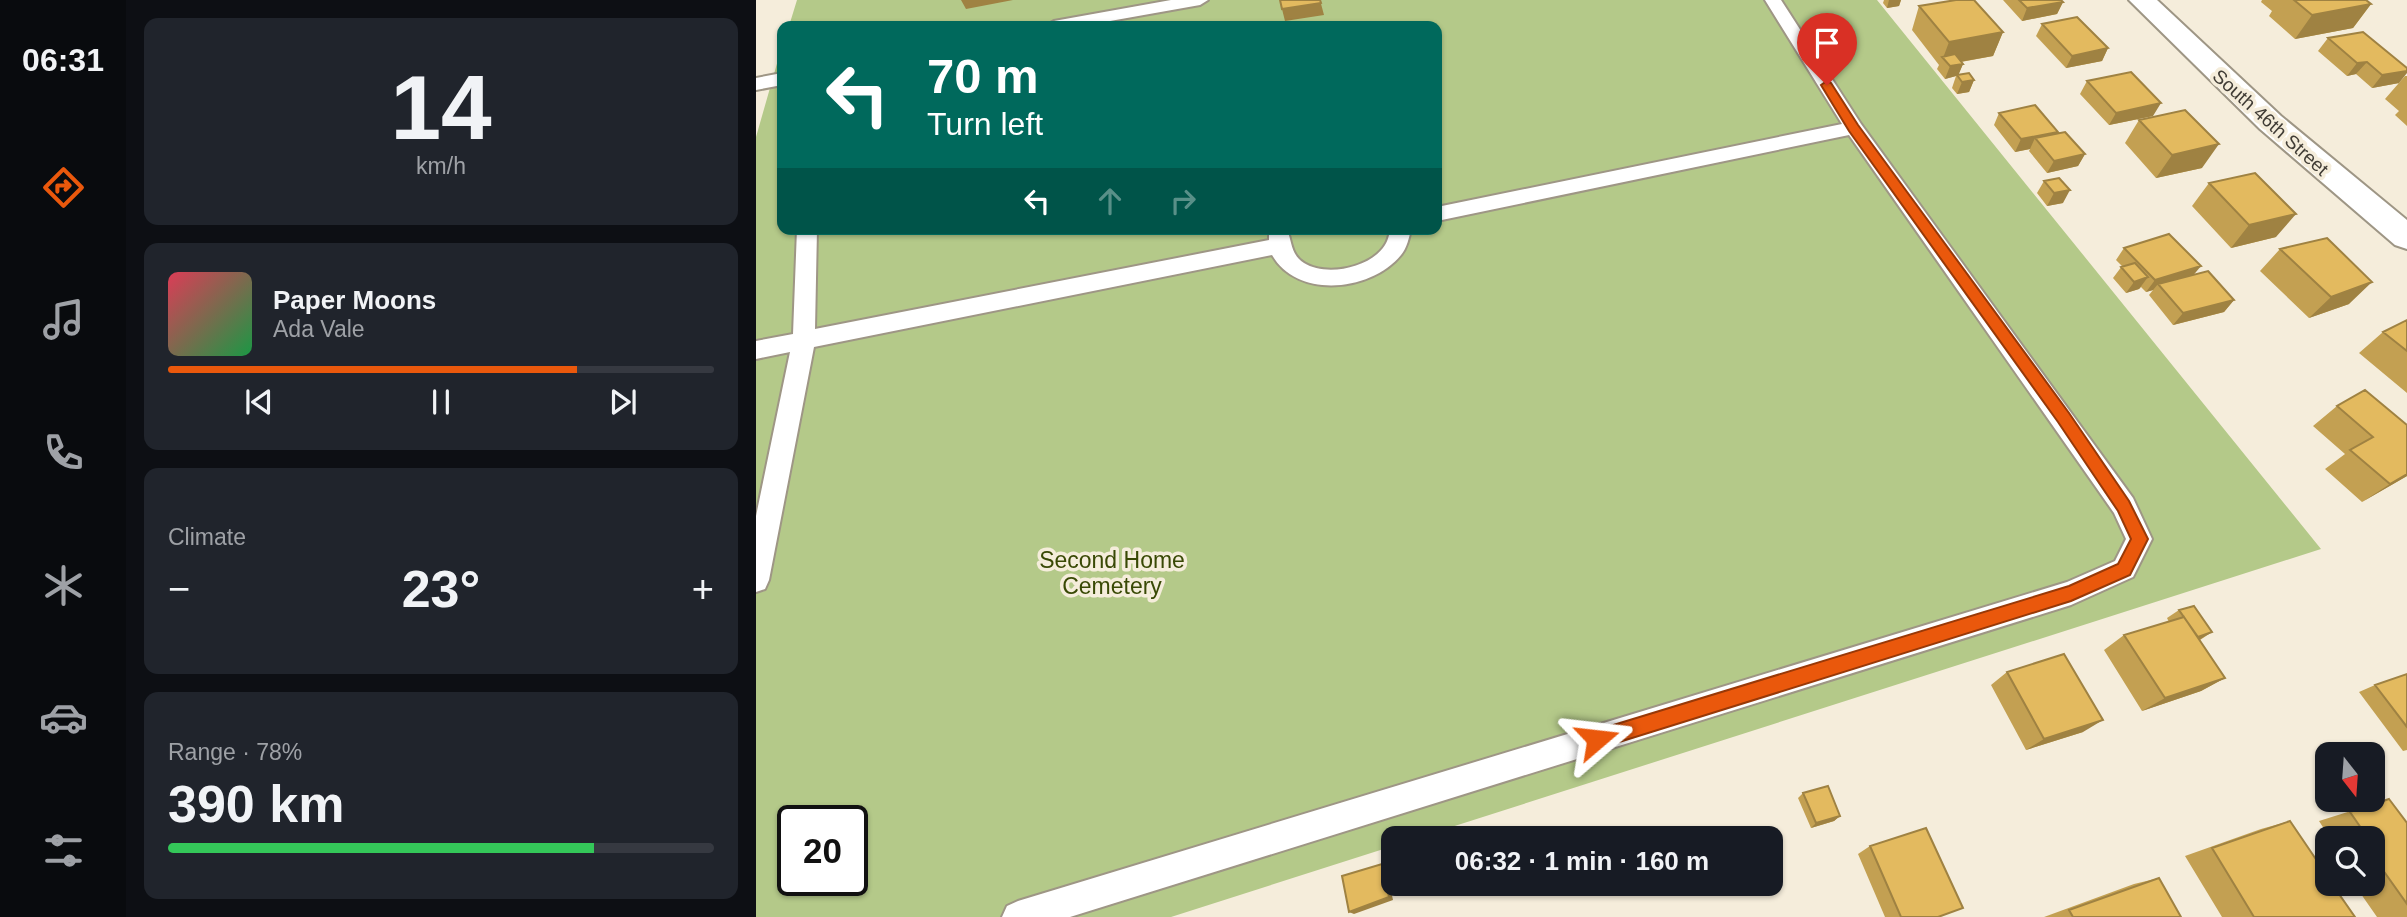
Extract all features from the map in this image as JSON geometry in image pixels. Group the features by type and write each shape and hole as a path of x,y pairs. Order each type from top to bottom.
{"street":[{"name":"South 46th Street","path":"2142,0 2253,108 2352,196 2407,237"}],"lane":[{"path":"1082,21 1200,0"},
{"path":"1018,917 2058,598 2124,569 2140,539 2124,506 1854,128 1773,0"},
{"path":"756,84 777,80"},
{"path":"1442,213 1854,128"},
{"path":"756,580 804,340 807,235"},
{"path":"756,350 1278,238 1284,260 1297,270 1316,277 1338,278 1359,273 1378,264 1393,251 1401,235"}],"green space":[{"name":"Second Home Cemetery","path":"797,0 1877,0 2321,549 1455,826 1381,826 1381,850 1171,917 756,917 756,137 777,64 777,235 1442,235 1442,21 791,21"}],"building":[{"path":"1280,0 1320,0 1321,3 1282,9"},
{"path":"1974,0 2003,32 1949,42 1919,6"},
{"path":"2019,0 2061,0 2063,2 2027,8"},
{"path":"2294,0 2366,0 2371,4 2312,15"},
{"path":"2077,17 2108,48 2072,56 2042,24"},
{"path":"2363,32 2407,68 2407,71 2382,75 2367,62 2357,63 2328,38"},
{"path":"1955,54 1963,64 1950,66 1942,57"},
{"path":"2131,72 2161,103 2116,113 2087,81"},
{"path":"1969,73 1974,80 1962,82 1957,75"},
{"path":"2035,105 2058,132 2021,139 1999,113"},
{"path":"2185,110 2219,144 2172,155 2139,120"},
{"path":"2065,132 2085,154 2054,161 2035,138"},
{"path":"2255,173 2296,214 2249,225 2209,183"},
{"path":"2059,178 2070,190 2054,193 2044,181"},
{"path":"2169,234 2201,266 2155,280 2124,248"},
{"path":"2327,238 2372,282 2331,297 2280,249"},
{"path":"2135,263 2148,277 2134,282 2121,267"},
{"path":"2208,271 2234,300 2183,313 2158,284"},
{"path":"2407,320 2407,351 2383,332"},
{"path":"2365,390 2407,425 2407,474 2390,484 2350,450 2373,437 2337,406"},
{"path":"2194,606 2212,632 2198,637 2179,610"},
{"path":"2184,617 2225,678 2165,698 2124,635"},
{"path":"2064,654 2103,720 2044,739 2007,672"},
{"path":"2407,674 2407,727 2375,685"},
{"path":"1828,786 1840,816 1816,823 1803,793"},
{"path":"2389,799 2407,823 2407,904 2385,873 2385,826 2360,826 2350,812 2385,812 2385,800"},
{"path":"2290,821 2315,858 2315,896 2340,896 2355,917 2254,917 2212,848"},
{"path":"1926,828 1963,908 1938,917 1901,917 1870,846"},
{"path":"1381,864 1381,896 1389,897 1349,912 1342,876"},
{"path":"2159,878 2181,917 2073,917 2069,910"}],"route":[{"path":"1597,739 2071,593 2124,569 2140,539 2124,506 1854,128 1827,85"}]}
